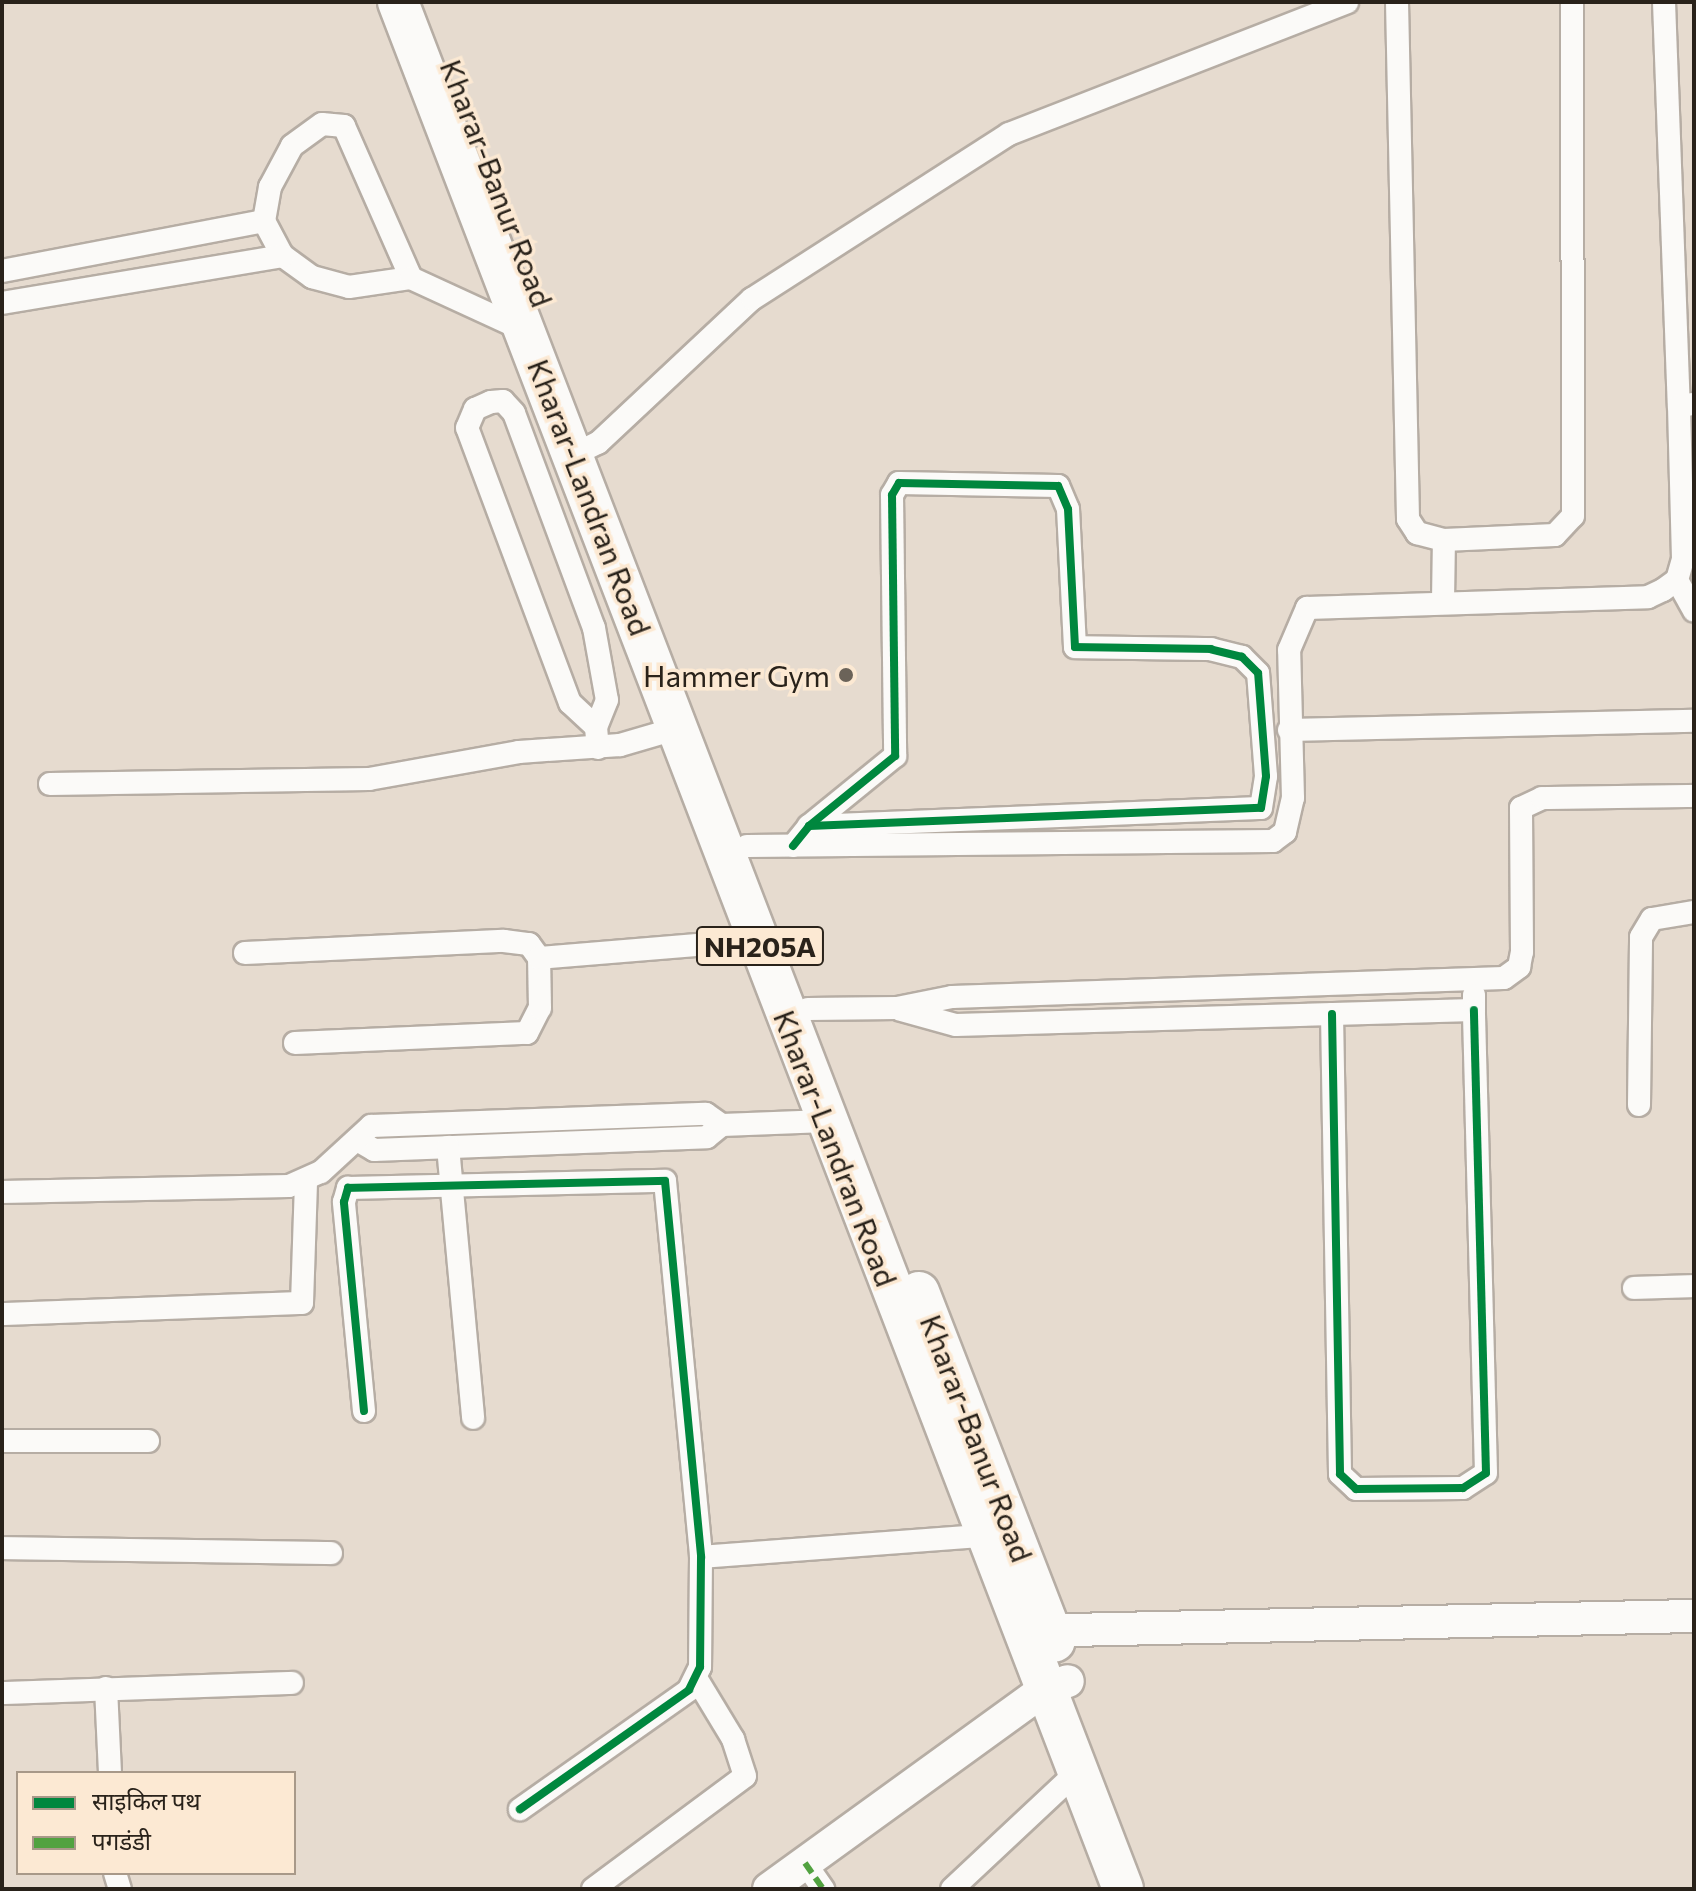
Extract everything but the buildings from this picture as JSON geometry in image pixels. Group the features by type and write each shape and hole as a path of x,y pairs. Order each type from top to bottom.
{"highway":[{"name":"Kharar-Landran Road","path":"398,2 525,331 586,449 678,728 758,940 791,987 826,1121 982,1536 1036,1629 1056,1685 1078,1771 1123,1889"},
{"name":"Kharar-Banur Road","path":"426,2 586,449 747,846 791,987 1036,1629"},
{"name":"NH205A","path":"1056,1685 1148,1889"}],"street":[{"path":"586,449 752,299 1009,134 1347,2"},
{"path":"1397,2 1408,519 1417,533 1444,540 1555,535 1573,516 1572,2"},
{"path":"1664,2 1685,272 1690,531 1677,580 1694,611"},
{"path":"411,278 339,121 322,124 292,146 270,187 264,221 283,256 312,277 349,287 411,278 525,331"},
{"path":"2,271 264,221"},
{"path":"2,303 283,256"},
{"path":"503,401 514,413 590,616 607,700 597,737 570,703 467,428 475,409 491,402 503,401"},
{"path":"793,846 809,826 895,756 892,495 899,483 1058,486 1068,509 1075,647 1211,649 1242,657 1258,673 1266,776 1265,801 1257,809 809,826"},
{"path":"1443,601 1444,540"},
{"path":"747,846 1273,841 1285,832 1293,798 1289,650 1307,608 1443,601 1648,597 1677,580"},
{"path":"1289,730 1694,721"},
{"path":"50,784 369,779 597,737 678,728"},
{"path":"897,1008 952,997 1474,982 1504,978 1519,967 1526,804 1694,796"},
{"path":"1639,1105 1641,937 1652,919 1694,912"},
{"path":"539,958 758,940"},
{"path":"245,953 504,941 529,944 539,958 540,1008 527,1033 295,1043"},
{"path":"1332,1014 1340,1474 1356,1489 1463,1488 1486,1473 1474,982"},
{"path":"791,987 897,1008 956,1025 1474,1010"},
{"path":"2,1192 306,1182 371,1126 706,1114 722,1125"},
{"path":"593,1889 745,1776 733,1739 696,1678 704,1634 701,1557 660,1115"},
{"path":"357,1140 374,1150 663,1139 707,1137 722,1125 826,1121"},
{"path":"448,1147 473,1418"},
{"path":"364,1411 345,1194 356,1186 665,1181"},
{"path":"2,1314 302,1303 306,1182"},
{"path":"1634,1288 1694,1286"},
{"path":"2,1441 148,1441"},
{"path":"701,1557 982,1536"},
{"path":"2,1548 331,1553"},
{"path":"1036,1629 1694,1616"},
{"path":"520,1809 696,1678"},
{"path":"2,1693 292,1683"},
{"path":"769,1889 814,1876 1056,1685"},
{"path":"106,1688 110,1771"},
{"path":"952,1889 1078,1771"}],"marked path":[{"path":"805,1863 823,1889"}],"cycle path":[{"path":"793,846 809,826 1261,808 1266,776 1258,673 1242,657 1211,649 1075,647 1068,509 1058,486 899,483 892,495 895,756 809,826"},
{"path":"1332,1014 1340,1474 1356,1489 1463,1488 1486,1473 1474,1010"},
{"path":"364,1411 344,1202 348,1188 665,1181 701,1557 700,1667 689,1690 520,1809"}],"place":[{"name":"Hammer Gym","path":"846,675"}]}
